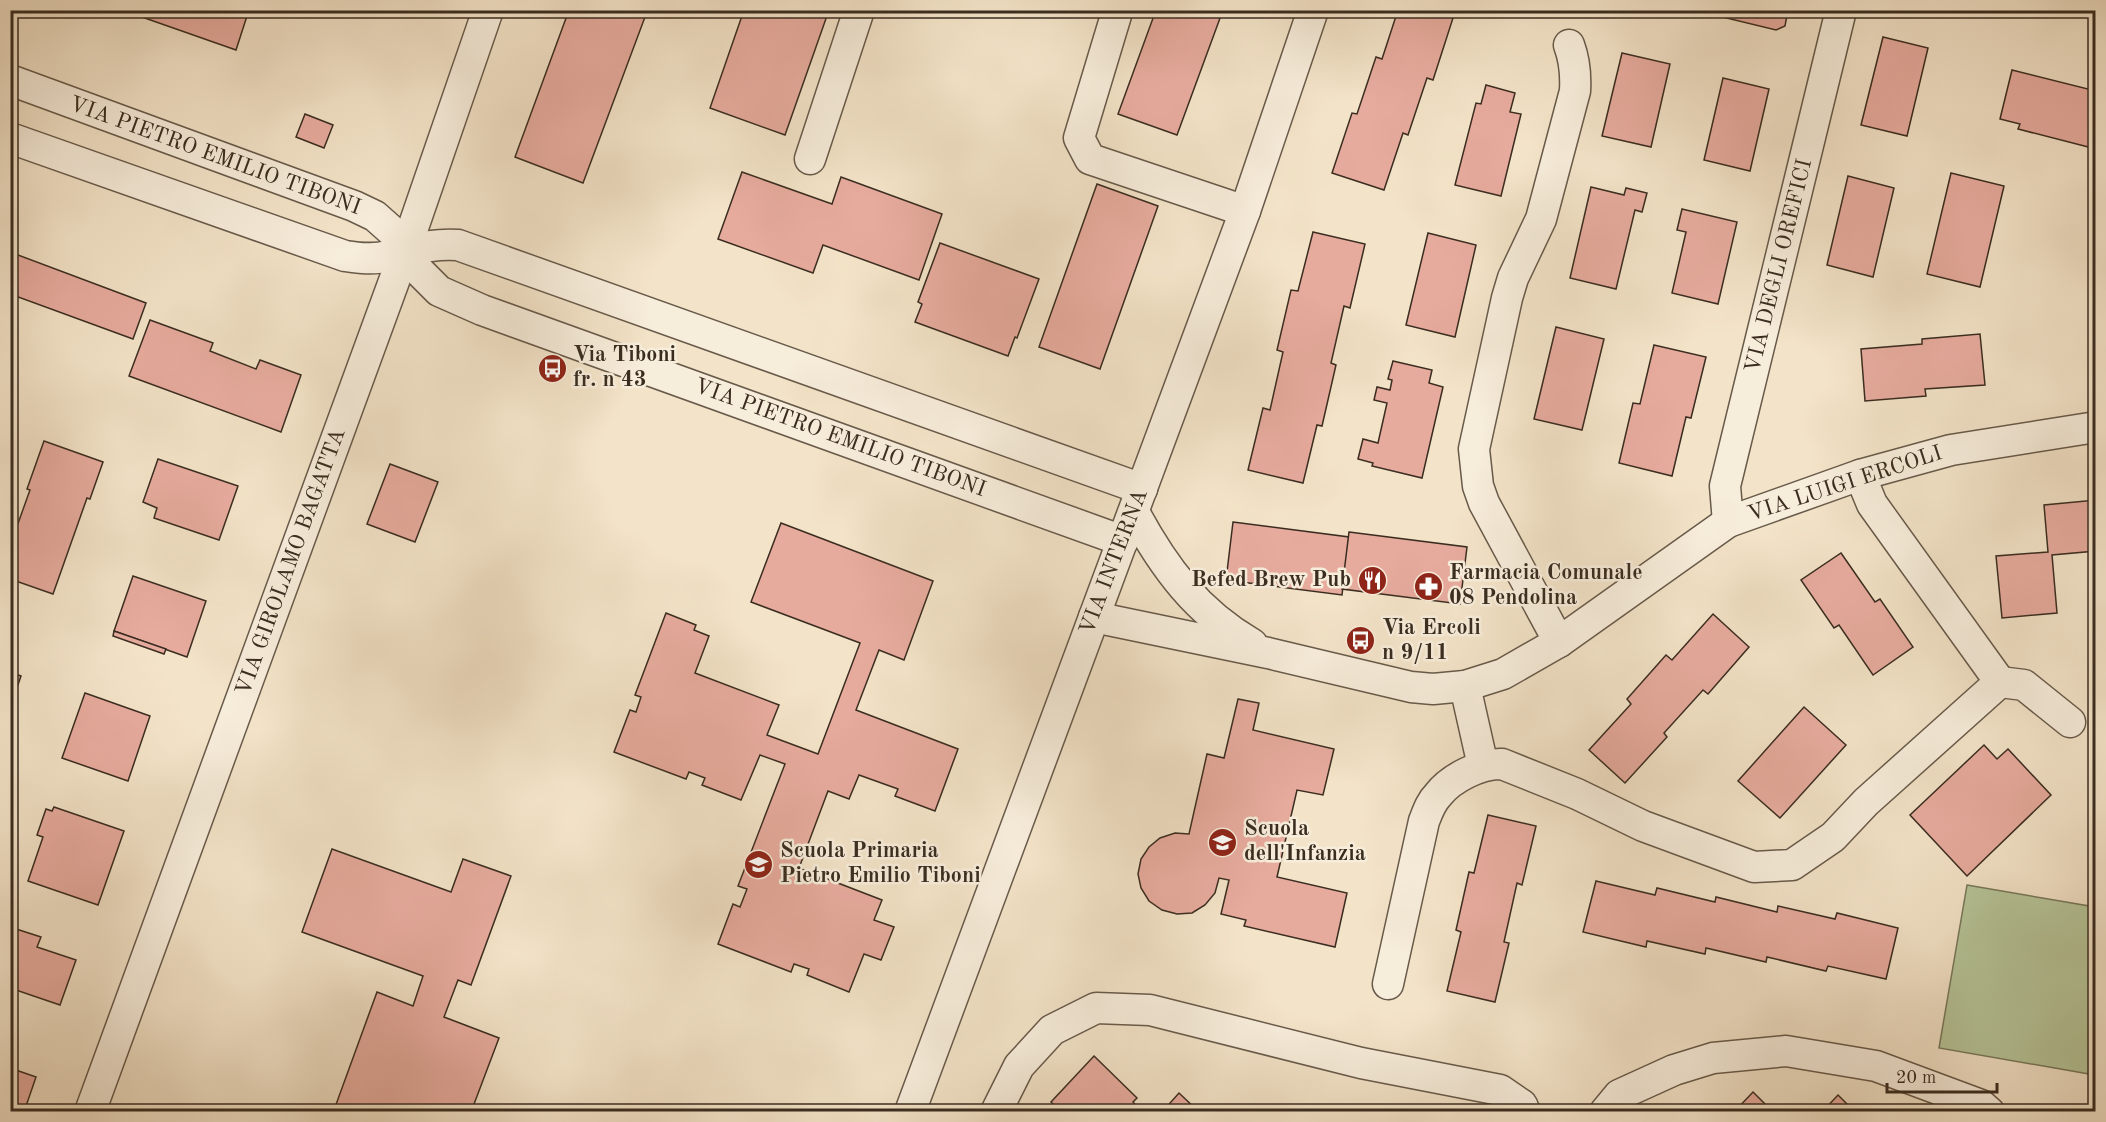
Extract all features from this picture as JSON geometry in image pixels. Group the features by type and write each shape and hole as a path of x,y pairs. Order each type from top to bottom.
{"street":[{"name":"VIA GIROLAMO BAGATTA","path":"90,1112 405,251 488,10"},
{"path":"810,159 859,10"},
{"path":"1113,10 1117,12 1079,138 1090,159 1245,211"},
{"name":"VIA INTERNA","path":"910,1112 1245,211 1313,10"},
{"name":"VIA DEGLI OREFICI","path":"1728,522 1725,486 1840,10"},
{"path":"1559,642 1484,503 1475,468 1474,449 1507,298 1513,278 1541,219 1575,91 1576,75 1569,45"},
{"name":"VIA PIETRO EMILIO TIBONI","path":"10,80 354,206 375,216 393,232 426,280 439,291 482,310 1123,541"},
{"path":"10,138 345,256 386,257 432,245 458,245 1138,501"},
{"name":"VIA LUIGI ERCOLI","path":"1094,617 1268,653 1411,687 1433,689 1465,686 1503,674 1559,642 1728,522 1860,475 1952,450 2096,427"},
{"path":"1860,475 1872,504 2000,682 2024,685 2070,722"},
{"name":"VIA LUIGI ERCOLI","path":"1138,501 1153,547 1176,579 1203,608 1226,627 1268,653"},
{"path":"1388,984 1424,820 1439,793 1448,784 1483,766 1494,763 1512,766 1643,826 1754,867 1792,865 1833,837 1866,802 2000,682"},
{"path":"1465,686 1483,766"},
{"path":"996,1112 1019,1066 1052,1030 1096,1008 1150,1010 1361,1063 1500,1090 1522,1105 1525,1112"},
{"path":"1605,1112 1619,1095 1674,1070 1713,1058 1786,1051 1876,1066 1981,1105 1989,1112"}],"green space":[{"path":"1967,885 2095,907 2095,1075 1939,1048"}],"building":[{"path":"122,10 232,10 247,16 236,50"},
{"path":"569,10 627,10 645,17 583,183 515,157"},
{"path":"744,10 829,10 785,135 710,108"},
{"path":"1156,10 1223,10 1177,135 1118,114"},
{"path":"1398,10 1431,10 1453,18 1433,80 1427,78 1408,135 1403,133 1384,190 1332,173 1352,113 1357,114 1376,57 1382,59"},
{"path":"1711,10 1788,10 1785,26 1776,30 1710,14"},
{"path":"1883,37 1928,48 1907,136 1861,125"},
{"path":"1622,53 1670,64 1651,147 1602,136"},
{"path":"2012,70 2096,91 2096,149 2018,129 2020,124 2000,119"},
{"path":"1723,78 1769,89 1750,171 1704,160"},
{"path":"1486,85 1515,93 1510,112 1521,114 1501,196 1455,185 1476,103 1481,104"},
{"path":"305,114 333,125 324,148 296,137"},
{"path":"742,172 832,204 841,177 942,214 919,280 823,245 813,273 718,239"},
{"path":"1951,173 2004,186 1980,287 1927,274"},
{"path":"1848,176 1894,188 1873,277 1827,265"},
{"path":"1097,184 1158,206 1100,369 1039,347"},
{"path":"1591,187 1624,195 1626,188 1647,193 1642,212 1635,210 1616,289 1570,278"},
{"path":"1682,209 1737,222 1718,304 1672,293 1686,232 1677,230"},
{"path":"1313,232 1365,244 1350,308 1344,306 1331,363 1336,365 1322,426 1317,425 1303,483 1248,470 1263,408 1270,410 1283,352 1277,350 1291,290 1298,291"},
{"path":"1428,233 1476,245 1455,337 1406,325"},
{"path":"940,243 1039,279 1008,356 915,322 922,304 918,302"},
{"path":"10,252 146,303 133,339 10,294"},
{"path":"150,320 213,343 210,351 256,369 260,360 301,375 281,432 129,376"},
{"path":"1556,327 1604,339 1582,430 1534,419"},
{"path":"1980,334 1985,385 1925,389 1926,396 1865,401 1861,349 1922,344 1922,339"},
{"path":"1654,345 1706,357 1691,418 1686,417 1672,476 1619,463 1633,403 1640,404"},
{"path":"1393,361 1432,370 1429,383 1443,387 1422,478 1372,466 1373,463 1358,459 1363,439 1378,443 1387,403 1374,400 1377,387 1390,390 1392,380 1388,379"},
{"path":"44,441 103,462 90,499 87,498 53,594 10,579 10,531 12,528 16,529"},
{"path":"158,459 238,486 219,540 154,518 157,508 143,502"},
{"path":"390,464 438,482 415,542 367,524"},
{"path":"2096,500 2096,551 2052,555 2057,613 2002,618 1996,556 2048,552 2044,505"},
{"path":"1233,522 1349,537 1342,595 1226,580"},
{"path":"781,523 933,581 904,660 879,650 856,710 958,749 935,811 895,796 898,789 859,775 849,799 828,791 799,868 882,900 874,920 894,927 881,960 864,954 849,992 807,975 809,969 794,964 791,972 718,944 733,904 740,907 747,889 738,886 785,764 760,755 741,800 702,785 705,778 689,772 686,779 614,752 630,710 636,712 641,697 635,695 666,613 696,625 694,630 709,636 695,673 779,705 767,735 818,754 860,643 751,602"},
{"path":"1349,532 1467,547 1460,604 1342,589"},
{"path":"1841,553 1875,602 1880,599 1913,647 1873,675 1839,625 1834,628 1801,580"},
{"path":"133,576 206,601 187,657 114,631"},
{"path":"1713,614 1749,647 1708,694 1703,690 1664,733 1667,737 1625,783 1589,750 1631,704 1627,699 1666,655 1672,660"},
{"path":"114,631 166,649 164,654 113,636"},
{"path":"10,672 21,676 10,708"},
{"path":"85,693 150,716 128,781 62,758"},
{"path":"1238,699 1259,703 1253,730 1334,749 1323,795 1297,790 1277,877 1347,893 1335,947 1244,926 1246,920 1221,914 1229,880 1219,878 1215,893 1205,905 1192,913 1177,914 1162,910 1149,901 1141,888 1138,874 1141,859 1149,847 1160,838 1175,833 1189,834 1207,754 1224,758"},
{"path":"1804,707 1846,745 1780,818 1738,781"},
{"path":"1984,745 1997,759 2008,749 2051,795 1967,876 1910,815"},
{"path":"54,807 124,831 98,905 28,881 43,837 37,835 46,809 52,811"},
{"path":"1488,815 1536,826 1522,885 1517,883 1504,942 1509,943 1495,1002 1447,991 1461,932 1456,930 1469,872 1474,873"},
{"path":"332,849 451,892 463,859 511,876 471,985 458,980 444,1017 499,1038 471,1112 339,1112 334,1110 377,992 413,1006 423,976 302,932"},
{"path":"1596,881 1655,895 1657,888 1715,902 1716,897 1777,912 1778,906 1835,919 1837,913 1898,928 1886,979 1828,966 1826,971 1767,957 1766,962 1706,948 1705,954 1647,941 1646,947 1583,932"},
{"path":"10,927 41,937 37,947 76,960 60,1005 10,988"},
{"path":"1094,1056 1137,1098 1133,1102 1142,1112 1062,1112 1051,1102"},
{"path":"10,1068 36,1077 24,1112 10,1112"},
{"path":"1753,1092 1773,1112 1734,1112"},
{"path":"1179,1093 1199,1112 1162,1112"},
{"path":"1838,1095 1855,1112 1822,1112"}],"place":[{"name":"Via Tiboni fr. n 43","path":"552,368"},
{"name":"Befed Brew Pub","path":"1372,580"},
{"name":"Farmacia Comunale 08 Pendolina","path":"1428,586"},
{"name":"Via Ercoli n 9/11","path":"1361,641"},
{"name":"Scuola dell'Infanzia","path":"1223,842"},
{"name":"Scuola Primaria Pietro Emilio Tiboni","path":"759,864"}]}
